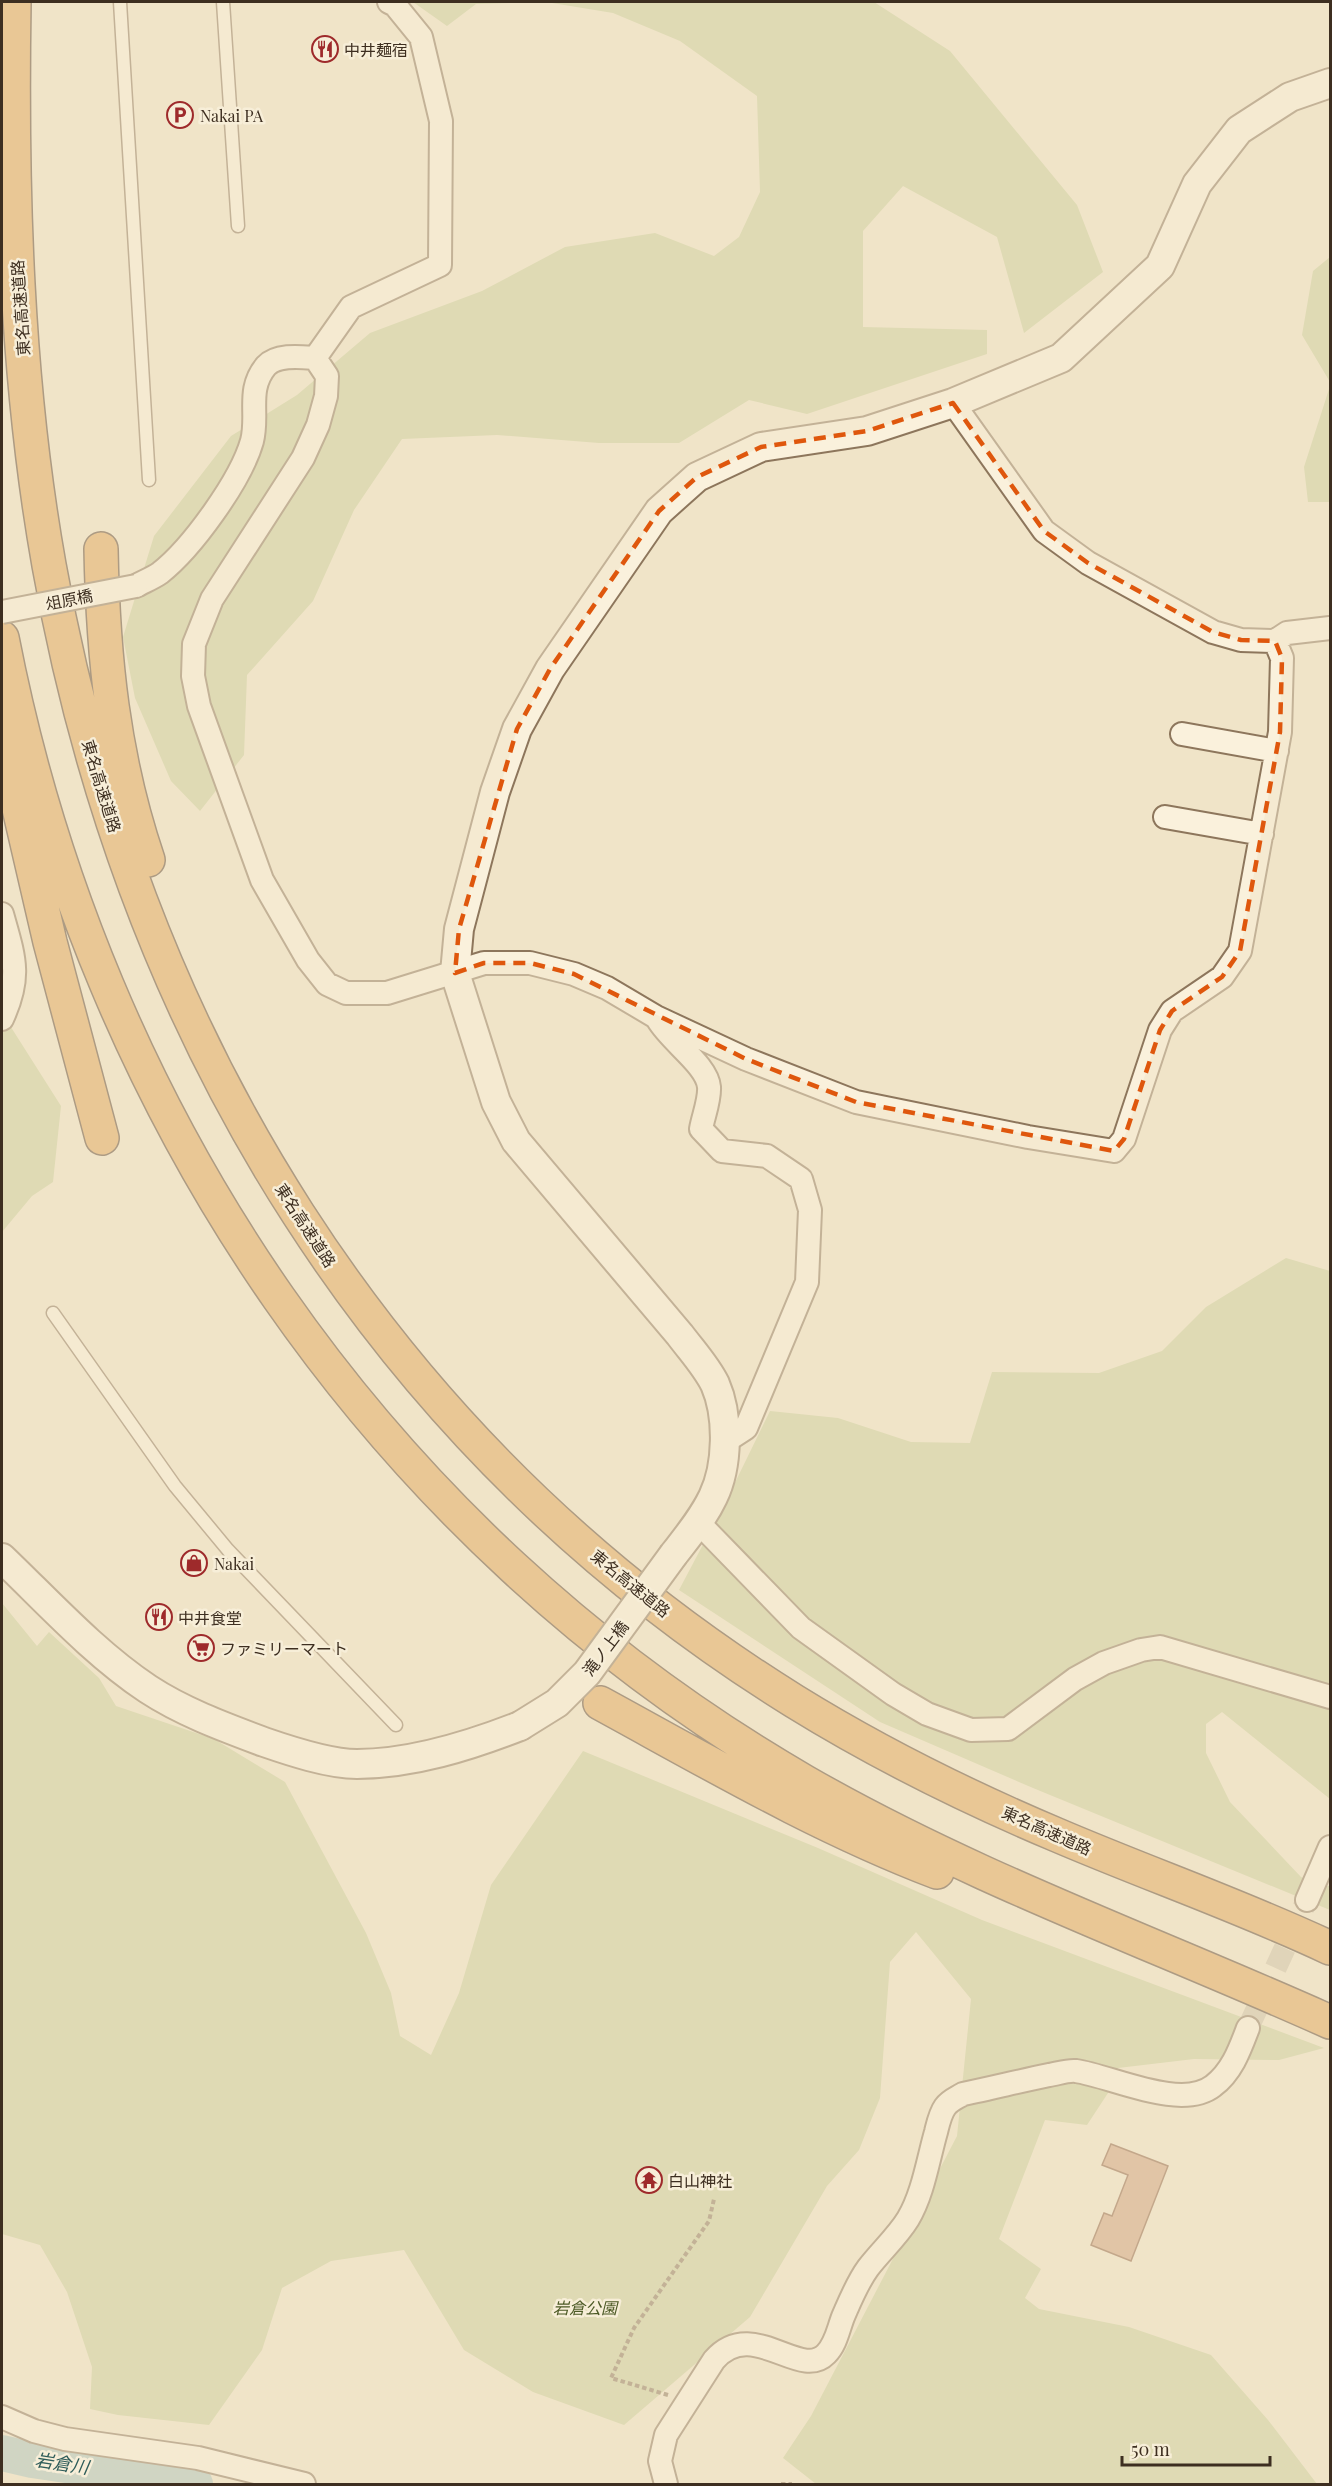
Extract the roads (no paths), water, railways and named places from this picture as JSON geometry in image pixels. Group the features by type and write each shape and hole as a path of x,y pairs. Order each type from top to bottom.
{"highway":[{"name":"東名高速道路","path":"14,2 14,209 22,347 33,463 49,566 72,674 97,773 147,922 176,991 252,1140 286,1196 350,1291 441,1402 499,1466 552,1517 614,1571 685,1627 796,1702 886,1754 979,1800 1054,1834 1330,1948"},
{"path":"101,549 102,623 108,686 123,766 141,838 186,970 219,1043 278,1151 441,1402"},
{"path":"2,638 22,730 49,828 73,901 108,990 166,1115 232,1229 309,1339 397,1449 489,1544 531,1583 639,1671 705,1718 796,1776 859,1811 968,1866 1084,1918 1330,2022"},
{"path":"2,735 50,942 102,1138"},
{"path":"600,1704 777,1799 894,1856 974,1887 1084,1918"}],"street":[{"path":"389,2 395,5 421,36 441,121 441,265 351,307 315,358 327,376 326,396 314,433 303,458 212,599 194,644 193,676 199,706 262,879 308,960 327,984 346,993 387,993 484,963 530,963 574,974 607,987 656,1017 746,1059 856,1102 1028,1137 1114,1151 1124,1139 1160,1030 1172,1011 1222,977 1240,951 1280,732 1282,658 1275,641"},
{"path":"656,1017 667,1035 701,1067 709,1087 701,1129 722,1151 767,1156 801,1179 810,1210 807,1282 746,1428 726,1441 716,1386 701,1362 516,1141 496,1102 455,973 459,929 495,792 517,729 549,669 659,511 697,477 761,447 867,430 953,403 1061,358 1160,266 1197,184 1239,130 1290,97 1330,83"},
{"name":"俎原橋","path":"2,612 135,585 160,573 193,538 229,492 252,441 255,381 268,363 292,356 315,358"},
{"path":"953,403 1044,531 1088,562 1213,632 1241,640 1275,641 1287,633 1330,628"},
{"path":"1182,734 1277,751"},
{"path":"1165,817 1262,834"},
{"path":"2,914 16,962 15,977 2,1019"},
{"name":"滝ノ上橋","path":"2,1558 99,1651 148,1689 216,1724 295,1753 355,1764 404,1761 491,1738 520,1726 557,1703 587,1673 698,1522 714,1495 726,1441"},
{"path":"698,1522 801,1628 893,1694 927,1714 971,1730 1008,1729 1075,1679 1104,1663 1141,1650 1160,1647 1330,1697"},
{"path":"1307,1900 1330,1847"},
{"path":"666,2484 660,2461 666,2435 723,2349 737,2344 751,2344 802,2360 813,2361 824,2356 832,2347 854,2293 867,2270 908,2219 941,2116 950,2101 963,2094 1073,2070 1149,2100 1197,2093 1211,2088 1224,2076 1238,2055 1248,2028"},
{"path":"2,2417 34,2431 65,2439 198,2458 304,2484"}],"lane":[{"path":"120,2 149,480"},
{"path":"223,2 238,226"},
{"path":"53,1313 175,1486 213,1532 396,1725"}],"waterway":[{"name":"岩倉川","path":"2,2453 32,2460 195,2484"}],"tunnel":[{"path":"1248,2028 1307,1900"}],"place":[{"name":"中井麺宿","path":"325,49"},
{"name":"Nakai PA","path":"180,115"},
{"name":"Nakai","path":"194,1563"},
{"name":"中井食堂","path":"159,1617"},
{"name":"ファミリーマート","path":"201,1648"},
{"name":"白山神社","path":"649,2180"}],"park label":[{"name":"岩倉公園","path":"585,2307"}]}
